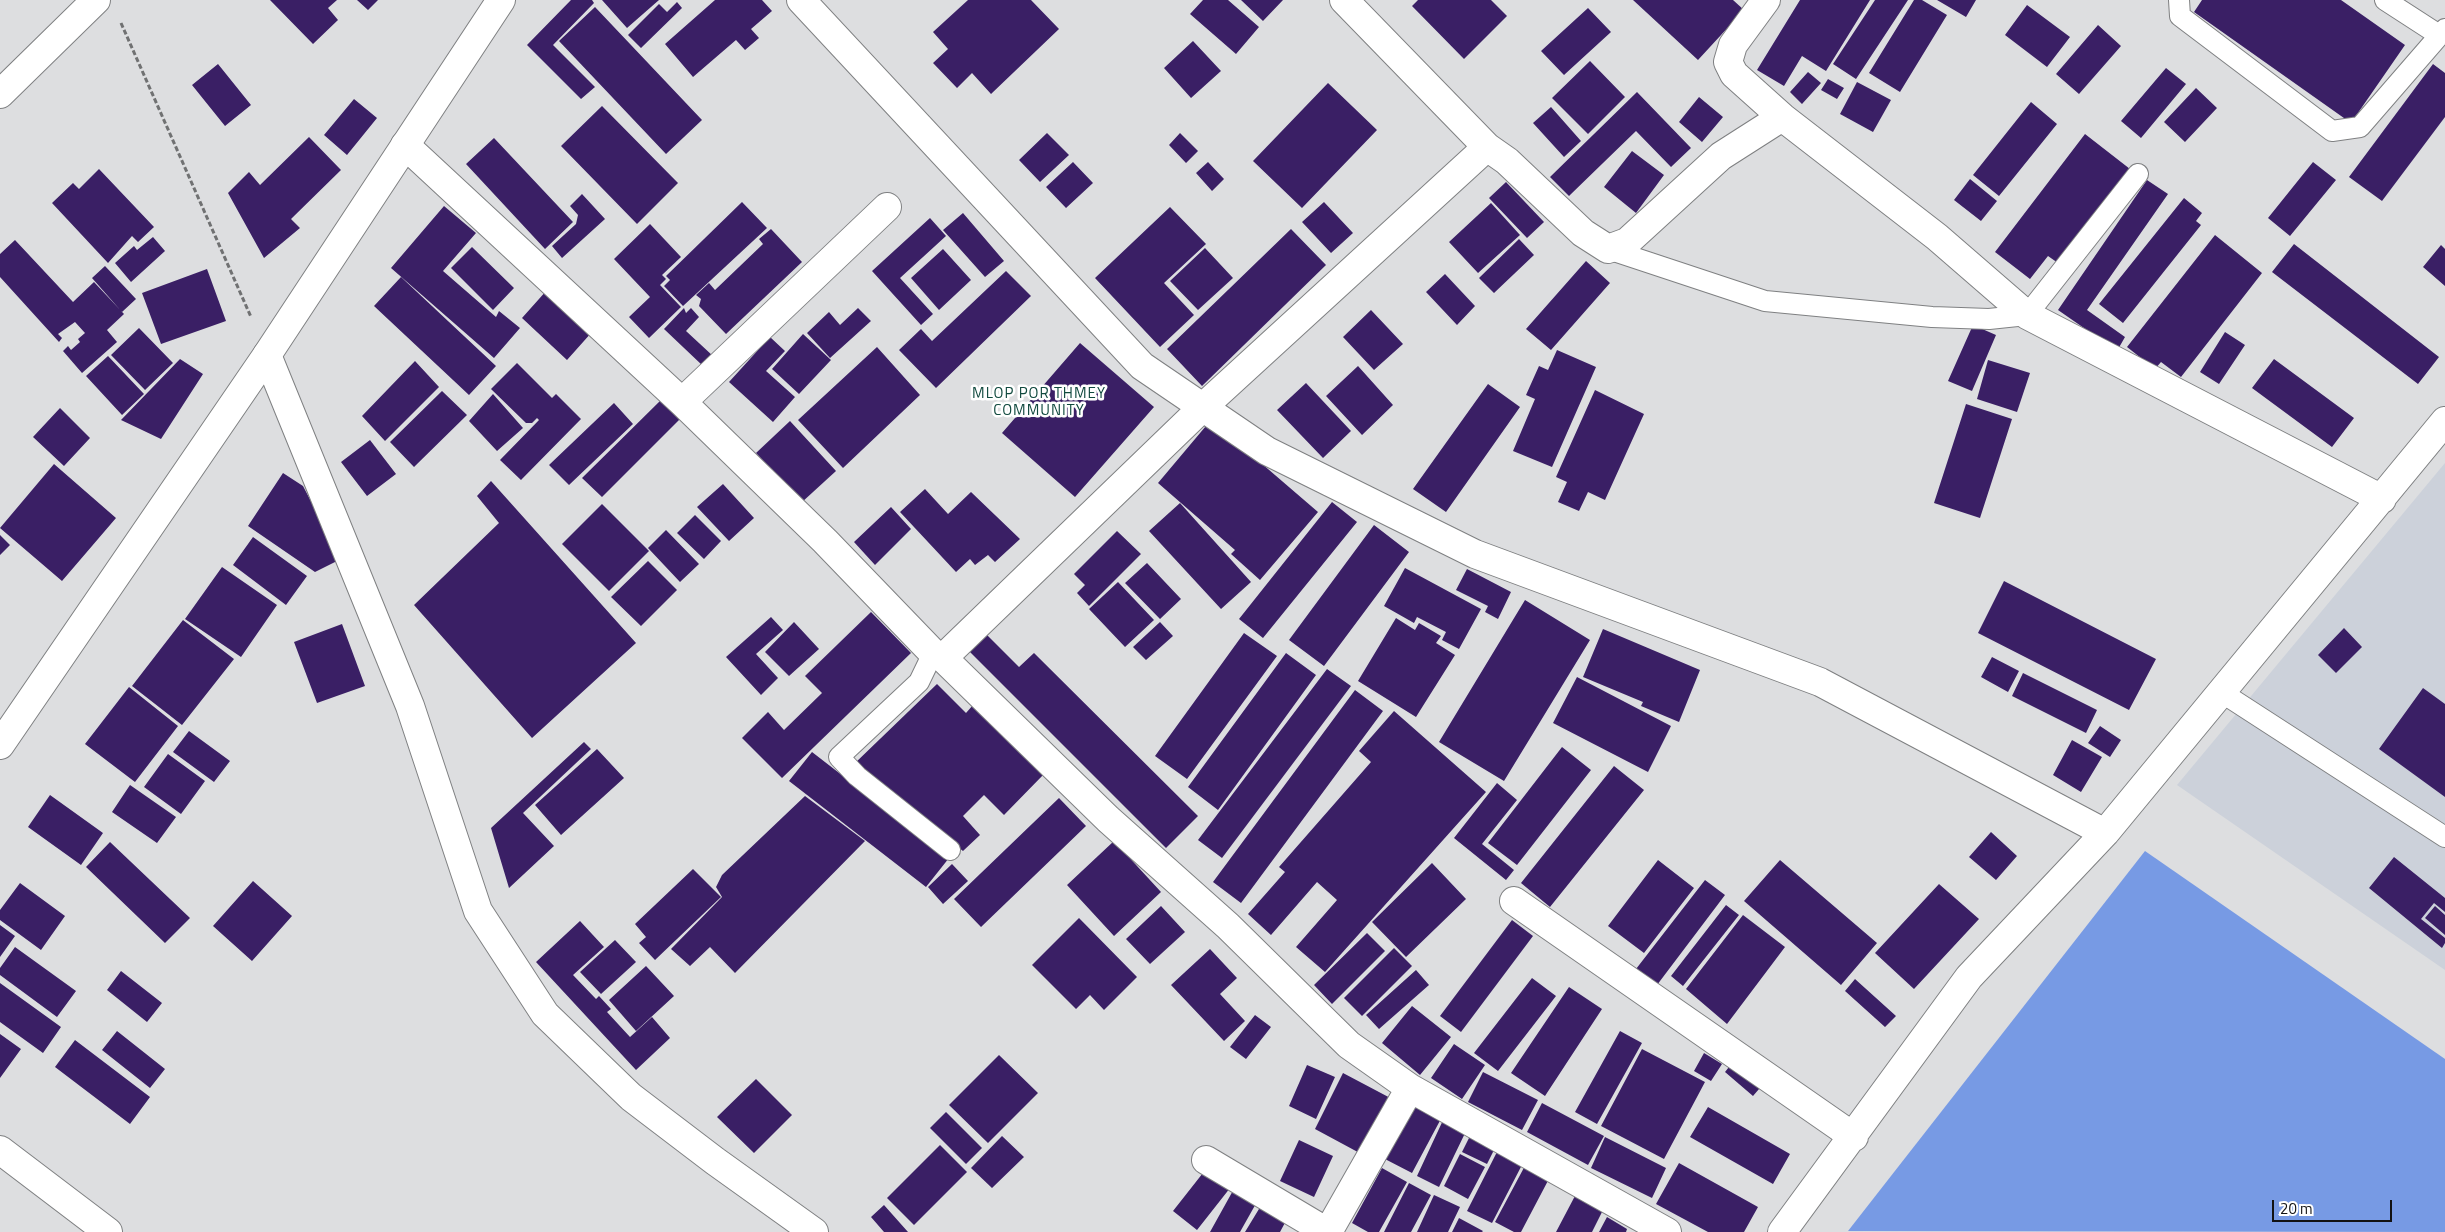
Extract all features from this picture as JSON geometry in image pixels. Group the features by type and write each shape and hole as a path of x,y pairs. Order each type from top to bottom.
{"street":[{"path":"0,94 96,0"},
{"path":"0,745 267,355 501,0"},
{"path":"801,0 1142,366 1267,451 1475,554 1820,682 2105,833"},
{"path":"1344,0 1487,147 1507,162 1584,233 1608,249 1627,242 1720,156 1782,117"},
{"path":"1766,0 1733,45 1728,62 1734,74 1782,117 1937,237 2027,315 2382,500"},
{"path":"405,145 682,402 938,656 1108,819 1228,926 1349,1045 1410,1088 1667,1232"},
{"path":"938,656 1203,408 1487,147"},
{"path":"682,402 887,207"},
{"path":"267,355 410,706 478,911 545,1014 631,1097 715,1161 814,1232"},
{"path":"1782,1232 1854,1137 1969,977 2105,833 2445,422"},
{"path":"1514,901 1854,1137"},
{"path":"1206,1160 1327,1232 1410,1088"},
{"path":"0,1150 108,1232"}],"lane":[{"path":"2179,0 2180,16 2332,131 2360,127 2442,32 2385,0"},
{"path":"1608,249 1765,301 1932,317 1989,319 2027,315 2138,174"},
{"path":"938,656 919,682 839,757 857,776 950,850"},
{"path":"2221,692 2445,836"}],"path":[{"path":"119,18 267,355"}],"shaded area":[{"path":"2445,463 2445,970 2177,785"}],"water":[{"path":"2145,851 2445,1059 2445,1232 1848,1231"}],"building":[{"path":"270,0 337,0 328,8 338,20 313,44"},
{"path":"357,0 378,0 368,10"},
{"path":"571,0 592,0 594,3 553,45 595,87 581,99 527,45"},
{"path":"602,0 659,0 627,28"},
{"path":"715,0 762,0 772,11 751,29 759,38 745,50 736,40 693,77 665,44"},
{"path":"968,0 1031,0 1059,29 991,94 972,73 957,88 933,63 948,49 933,32"},
{"path":"1203,0 1228,0 1259,27 1236,54 1190,14"},
{"path":"1241,0 1283,0 1263,21"},
{"path":"1418,0 1491,0 1507,16 1464,59 1412,6"},
{"path":"1633,0 1733,0 1744,10 1698,60"},
{"path":"1800,0 1870,0 1826,71 1802,56 1784,86 1757,70"},
{"path":"1875,0 1908,0 1856,79 1833,64"},
{"path":"1914,0 1922,0 1947,15 1900,92 1869,73"},
{"path":"1937,0 1976,0 1966,17"},
{"path":"2202,0 2341,0 2405,45 2351,123 2194,12"},
{"path":"677,2 682,8 641,48 628,35 659,4 667,12"},
{"path":"2027,5 2070,37 2047,67 2005,35"},
{"path":"595,7 702,120 666,154 559,41"},
{"path":"1588,8 1611,32 1564,75 1541,51"},
{"path":"2098,25 2121,46 2079,94 2056,74"},
{"path":"1193,41 1221,71 1191,98 1164,68"},
{"path":"1590,61 1625,97 1588,134 1552,98"},
{"path":"218,64 251,105 225,126 192,85"},
{"path":"2433,64 2445,73 2445,117 2382,201 2349,177"},
{"path":"2166,68 2186,84 2141,138 2121,121"},
{"path":"1808,72 1821,83 1802,104 1790,92"},
{"path":"1828,79 1844,88 1837,99 1821,90"},
{"path":"1857,82 1891,100 1873,132 1840,114"},
{"path":"1328,83 1377,130 1302,208 1253,161"},
{"path":"2196,88 2217,108 2185,142 2164,122"},
{"path":"1637,92 1691,148 1671,167 1636,131 1569,196 1550,177"},
{"path":"1699,97 1723,117 1702,142 1679,122"},
{"path":"354,99 377,118 347,155 324,135"},
{"path":"2031,102 2057,124 1999,196 1973,175"},
{"path":"602,106 678,183 637,224 561,146"},
{"path":"1551,107 1581,141 1564,157 1533,123"},
{"path":"1047,133 1069,155 1040,182 1019,160"},
{"path":"1180,133 1198,151 1186,163 1169,145"},
{"path":"2085,134 2130,169 2058,263 2048,256 2030,279 1995,252"},
{"path":"309,137 341,170 291,219 300,228 264,258 228,193 249,172 260,185"},
{"path":"494,138 573,222 545,249 466,164"},
{"path":"1632,151 1664,175 1636,213 1604,187"},
{"path":"1073,162 1093,183 1066,208 1046,187"},
{"path":"1208,162 1224,179 1212,191 1196,173"},
{"path":"2313,162 2336,180 2290,236 2268,218"},
{"path":"99,169 154,227 138,242 132,236 108,263 52,203 73,183 79,189"},
{"path":"1970,179 1997,201 1981,221 1954,200"},
{"path":"2147,180 2168,194 2087,310 2125,337 2117,351 2058,310"},
{"path":"1506,182 1544,222 1527,238 1489,198"},
{"path":"582,194 605,219 562,258 552,246 576,224 578,215 570,206"},
{"path":"2184,198 2202,213 2196,221 2201,225 2123,323 2099,304"},
{"path":"742,202 767,228 683,306 664,286 670,280 666,276"},
{"path":"1324,202 1353,233 1331,253 1302,222"},
{"path":"1491,203 1520,235 1478,273 1449,242"},
{"path":"444,206 476,233 443,271 496,317 499,311 520,328 494,358 391,268"},
{"path":"1170,207 1206,244 1164,283 1194,315 1160,347 1095,278"},
{"path":"963,213 1004,261 985,277 943,230"},
{"path":"930,218 946,236 900,278 933,314 921,325 872,271"},
{"path":"650,224 681,257 662,275 666,279 660,285 681,307 649,338 629,317 650,297 614,259"},
{"path":"771,229 802,262 726,334 699,306 701,299 696,295 709,283 715,290 763,244 759,239"},
{"path":"1291,229 1326,265 1202,386 1167,349"},
{"path":"2215,235 2262,273 2181,377 2161,362 2155,369 2127,347"},
{"path":"153,237 165,251 131,282 115,263 134,246 137,250"},
{"path":"1519,239 1534,255 1494,293 1479,278"},
{"path":"15,240 73,302 94,282 124,314 107,330 117,342 82,373 63,351 68,346 71,350 80,342 78,339 85,333 75,322 58,334 62,338 59,342 0,277 0,254"},
{"path":"2294,244 2439,357 2418,384 2272,272"},
{"path":"2441,245 2445,249 2445,286 2423,267"},
{"path":"472,247 514,288 493,310 451,268"},
{"path":"1205,248 1233,278 1198,310 1170,281"},
{"path":"943,249 971,280 939,310 911,278"},
{"path":"1586,261 1610,283 1551,350 1526,329"},
{"path":"105,266 136,299 122,312 92,278"},
{"path":"207,269 226,321 161,344 142,293"},
{"path":"1006,271 1031,296 936,388 899,350 921,329 932,341"},
{"path":"1445,274 1475,306 1457,325 1426,292"},
{"path":"401,277 496,366 469,395 374,306"},
{"path":"547,290 592,332 567,360 522,318"},
{"path":"684,308 686,313 691,308 699,317 686,331 713,356 703,366 664,329"},
{"path":"858,308 871,321 830,358 807,333 829,312 840,325"},
{"path":"1371,310 1403,344 1374,370 1343,337"},
{"path":"1973,325 1996,335 1972,391 1948,381"},
{"path":"139,328 173,363 145,390 111,355"},
{"path":"2225,332 2245,345 2219,384 2200,372"},
{"path":"803,334 831,360 799,394 772,369"},
{"path":"770,337 785,351 766,371 795,397 773,422 729,382"},
{"path":"1080,343 1154,407 1075,497 1002,433"},
{"path":"877,347 920,395 843,468 798,420"},
{"path":"1557,350 1596,367 1552,467 1513,451 1535,399 1526,395 1539,366 1548,370"},
{"path":"108,356 144,394 122,415 86,376"},
{"path":"180,359 203,374 161,439 121,420"},
{"path":"2274,359 2354,418 2332,447 2252,388"},
{"path":"1988,360 2030,373 2017,412 1977,399"},
{"path":"415,361 439,387 385,441 362,416"},
{"path":"517,363 552,398 556,394 581,419 521,480 500,460 539,420 537,418 532,423 526,423 491,389"},
{"path":"1358,366 1393,405 1362,435 1326,396"},
{"path":"1306,383 1351,431 1323,458 1277,410"},
{"path":"1488,384 1520,407 1446,512 1413,489"},
{"path":"1595,390 1644,414 1605,500 1588,492 1579,511 1558,502 1567,482 1556,477"},
{"path":"442,391 467,415 414,467 390,442"},
{"path":"493,394 523,428 497,451 469,421"},
{"path":"661,400 680,419 602,497 582,478"},
{"path":"614,403 633,424 569,485 549,465"},
{"path":"1966,404 2012,419 1980,518 1934,503"},
{"path":"60,408 90,438 64,466 33,437"},
{"path":"1211,420 1318,512 1260,580 1231,554 1235,550 1158,483"},
{"path":"790,421 836,471 801,503 756,453"},
{"path":"370,440 396,474 367,496 341,462"},
{"path":"54,464 116,518 62,581 0,528"},
{"path":"283,473 303,486 341,559 315,572 248,526"},
{"path":"491,481 636,643 532,738 414,605 499,523 477,496"},
{"path":"723,484 754,518 729,541 697,507"},
{"path":"925,489 948,514 971,492 1020,539 995,562 988,555 975,565 970,559 956,572 900,512"},
{"path":"1332,502 1357,522 1263,638 1239,619"},
{"path":"1180,503 1251,582 1221,609 1149,531"},
{"path":"602,504 649,551 609,591 562,544"},
{"path":"891,507 911,529 875,565 854,542"},
{"path":"695,515 721,541 704,559 677,533"},
{"path":"1374,525 1409,552 1324,666 1289,640"},
{"path":"666,530 699,564 680,582 648,548"},
{"path":"1117,531 1141,554 1089,606 1077,593 1085,585 1074,574"},
{"path":"0,535 10,545 0,555"},
{"path":"253,537 307,576 286,605 233,565"},
{"path":"648,561 677,590 641,626 611,597"},
{"path":"1147,563 1181,599 1160,619 1125,583"},
{"path":"222,567 277,605 241,657 185,619"},
{"path":"1405,568 1481,609 1459,649 1442,640 1446,632 1417,617 1414,623 1384,606"},
{"path":"1467,569 1511,592 1498,619 1485,612 1488,606 1456,590"},
{"path":"2004,581 2156,659 2129,710 1978,633"},
{"path":"1118,582 1154,620 1125,647 1089,609"},
{"path":"1525,600 1590,640 1504,781 1439,742"},
{"path":"871,612 911,653 782,778 742,738 768,712 784,730 822,693 805,676"},
{"path":"771,617 783,630 756,654 778,678 761,695 726,657"},
{"path":"1396,618 1415,630 1419,623 1441,636 1436,643 1455,655 1416,717 1358,681"},
{"path":"183,620 234,659 182,725 132,686"},
{"path":"794,622 819,649 789,676 765,652"},
{"path":"1160,622 1173,636 1146,660 1133,647"},
{"path":"342,624 365,686 317,703 294,642"},
{"path":"2344,628 2362,647 2336,673 2318,655"},
{"path":"1603,629 1700,670 1679,722 1641,706 1643,702 1583,677"},
{"path":"1244,633 1277,656 1187,779 1155,756"},
{"path":"987,635 1019,667 1034,653 1198,816 1166,848 970,652"},
{"path":"1286,653 1316,675 1218,810 1188,787"},
{"path":"1992,657 2019,671 2008,692 1981,677"},
{"path":"1327,669 1351,686 1222,858 1198,840"},
{"path":"2023,673 2097,710 2086,733 2012,696"},
{"path":"1577,677 1671,726 1648,772 1553,723"},
{"path":"937,684 966,713 973,705 1044,774 1004,815 984,795 963,816 980,835 963,851 853,765"},
{"path":"129,687 178,726 135,782 85,744"},
{"path":"2423,688 2445,704 2445,797 2379,749"},
{"path":"1355,690 1383,711 1241,903 1213,882"},
{"path":"1394,711 1486,792 1325,972 1296,947 1337,900 1317,882 1271,935 1248,914 1285,872 1279,867 1371,762 1359,751"},
{"path":"2100,726 2121,740 2110,757 2088,743"},
{"path":"189,731 230,761 214,782 173,752"},
{"path":"2072,740 2102,757 2081,792 2053,775"},
{"path":"584,742 591,749 523,813 554,846 509,888 491,828"},
{"path":"1562,747 1591,770 1517,865 1488,843"},
{"path":"597,749 624,778 561,835 535,805"},
{"path":"812,752 949,858 926,887 789,781"},
{"path":"168,754 205,781 181,814 144,787"},
{"path":"1614,766 1644,790 1550,907 1521,883"},
{"path":"1497,783 1517,800 1482,844 1514,870 1506,880 1454,838"},
{"path":"130,785 176,817 157,843 112,812"},
{"path":"50,795 103,833 81,865 28,827"},
{"path":"805,796 865,841 735,973 710,947 690,966 671,949 722,897 716,887 722,875"},
{"path":"1059,798 1086,826 981,927 954,899"},
{"path":"1991,832 2017,856 1996,880 1969,857"},
{"path":"1114,841 1161,892 1114,936 1067,885"},
{"path":"110,842 190,918 165,943 86,867"},
{"path":"2394,857 2445,898 2445,912 2434,903 2421,919 2445,938 2442,948 2369,888"},
{"path":"1658,860 1694,888 1644,953 1608,926"},
{"path":"1780,860 1877,943 1841,985 1744,901"},
{"path":"1432,863 1466,899 1406,957 1372,922"},
{"path":"952,864 968,881 943,904 928,887"},
{"path":"693,869 721,897 655,960 639,943 646,937 635,924"},
{"path":"1705,880 1725,895 1657,985 1636,969"},
{"path":"253,881 292,916 252,961 213,926"},
{"path":"20,883 65,916 41,950 0,920 0,910"},
{"path":"1939,884 1979,919 1914,989 1875,953"},
{"path":"1726,905 1739,915 1683,986 1671,976"},
{"path":"1161,906 1185,932 1150,964 1126,939"},
{"path":"2435,906 2445,915 2445,935 2425,918"},
{"path":"1743,915 1785,947 1727,1024 1686,989"},
{"path":"1079,918 1137,977 1104,1010 1090,995 1076,1009 1032,965"},
{"path":"1512,920 1533,936 1461,1032 1440,1016"},
{"path":"580,921 604,947 573,975 596,999 599,996 611,1009 607,1012 630,1037 652,1017 670,1038 636,1070 536,962"},
{"path":"0,925 15,936 0,957"},
{"path":"1367,933 1385,951 1332,1004 1314,985"},
{"path":"615,940 636,962 601,994 580,972"},
{"path":"15,947 76,991 57,1017 0,975 0,968"},
{"path":"1394,948 1412,966 1362,1016 1344,998"},
{"path":"1210,949 1237,978 1220,994 1245,1021 1224,1041 1171,985"},
{"path":"646,966 674,996 636,1031 609,1000"},
{"path":"1416,970 1429,985 1379,1029 1366,1015"},
{"path":"121,971 162,1003 147,1022 107,990"},
{"path":"1532,978 1556,996 1498,1071 1474,1053"},
{"path":"1855,979 1896,1016 1885,1027 1845,991"},
{"path":"0,983 61,1027 43,1053 0,1022"},
{"path":"1569,987 1602,1009 1545,1096 1511,1073"},
{"path":"1412,1006 1451,1037 1420,1075 1382,1043"},
{"path":"1255,1015 1271,1027 1246,1059 1230,1047"},
{"path":"117,1031 165,1069 150,1088 102,1050"},
{"path":"1620,1031 1642,1043 1597,1124 1575,1112"},
{"path":"0,1034 21,1049 0,1078"},
{"path":"75,1040 150,1097 130,1124 55,1067"},
{"path":"1454,1044 1485,1065 1462,1099 1431,1078"},
{"path":"1642,1049 1705,1082 1664,1159 1601,1126"},
{"path":"1704,1053 1722,1064 1711,1081 1694,1071"},
{"path":"999,1055 1038,1093 988,1143 949,1105"},
{"path":"1736,1058 1765,1082 1753,1096 1725,1072"},
{"path":"1307,1065 1335,1077 1316,1119 1289,1106"},
{"path":"1483,1072 1538,1100 1522,1130 1468,1102"},
{"path":"1343,1073 1396,1101 1367,1157 1315,1129"},
{"path":"756,1079 792,1115 754,1153 717,1117"},
{"path":"1415,1099 1443,1115 1412,1173 1383,1158"},
{"path":"1542,1103 1604,1136 1588,1165 1527,1132"},
{"path":"1708,1107 1790,1154 1773,1184 1690,1137"},
{"path":"946,1112 982,1148 966,1164 930,1128"},
{"path":"1445,1116 1468,1127 1439,1187 1417,1176"},
{"path":"1473,1130 1498,1142 1487,1164 1462,1152"},
{"path":"1002,1136 1024,1157 992,1188 971,1168"},
{"path":"1605,1137 1666,1168 1652,1198 1591,1168"},
{"path":"1299,1140 1333,1156 1314,1197 1280,1181"},
{"path":"940,1145 967,1172 914,1225 887,1198"},
{"path":"1499,1148 1524,1161 1492,1223 1467,1211"},
{"path":"1460,1154 1485,1167 1468,1199 1444,1186"},
{"path":"1527,1162 1551,1175 1521,1232 1514,1232 1495,1222"},
{"path":"1679,1163 1758,1207 1744,1232 1708,1232 1656,1204"},
{"path":"1210,1164 1234,1183 1197,1230 1173,1211"},
{"path":"1382,1168 1407,1182 1379,1232 1368,1232 1352,1223"},
{"path":"1409,1183 1431,1195 1411,1232 1384,1232"},
{"path":"1235,1187 1258,1200 1240,1232 1210,1232"},
{"path":"1576,1194 1604,1208 1592,1232 1556,1232"},
{"path":"1434,1195 1460,1207 1448,1232 1417,1232"},
{"path":"1262,1204 1287,1219 1280,1232 1245,1232"},
{"path":"884,1205 908,1232 884,1232 871,1217"},
{"path":"1607,1217 1627,1229 1626,1232 1599,1232"},
{"path":"1459,1218 1483,1231 1452,1232"}],"district":[{"name":"MLOP POR THMEY COMMUNITY","path":"1039,402"}]}
